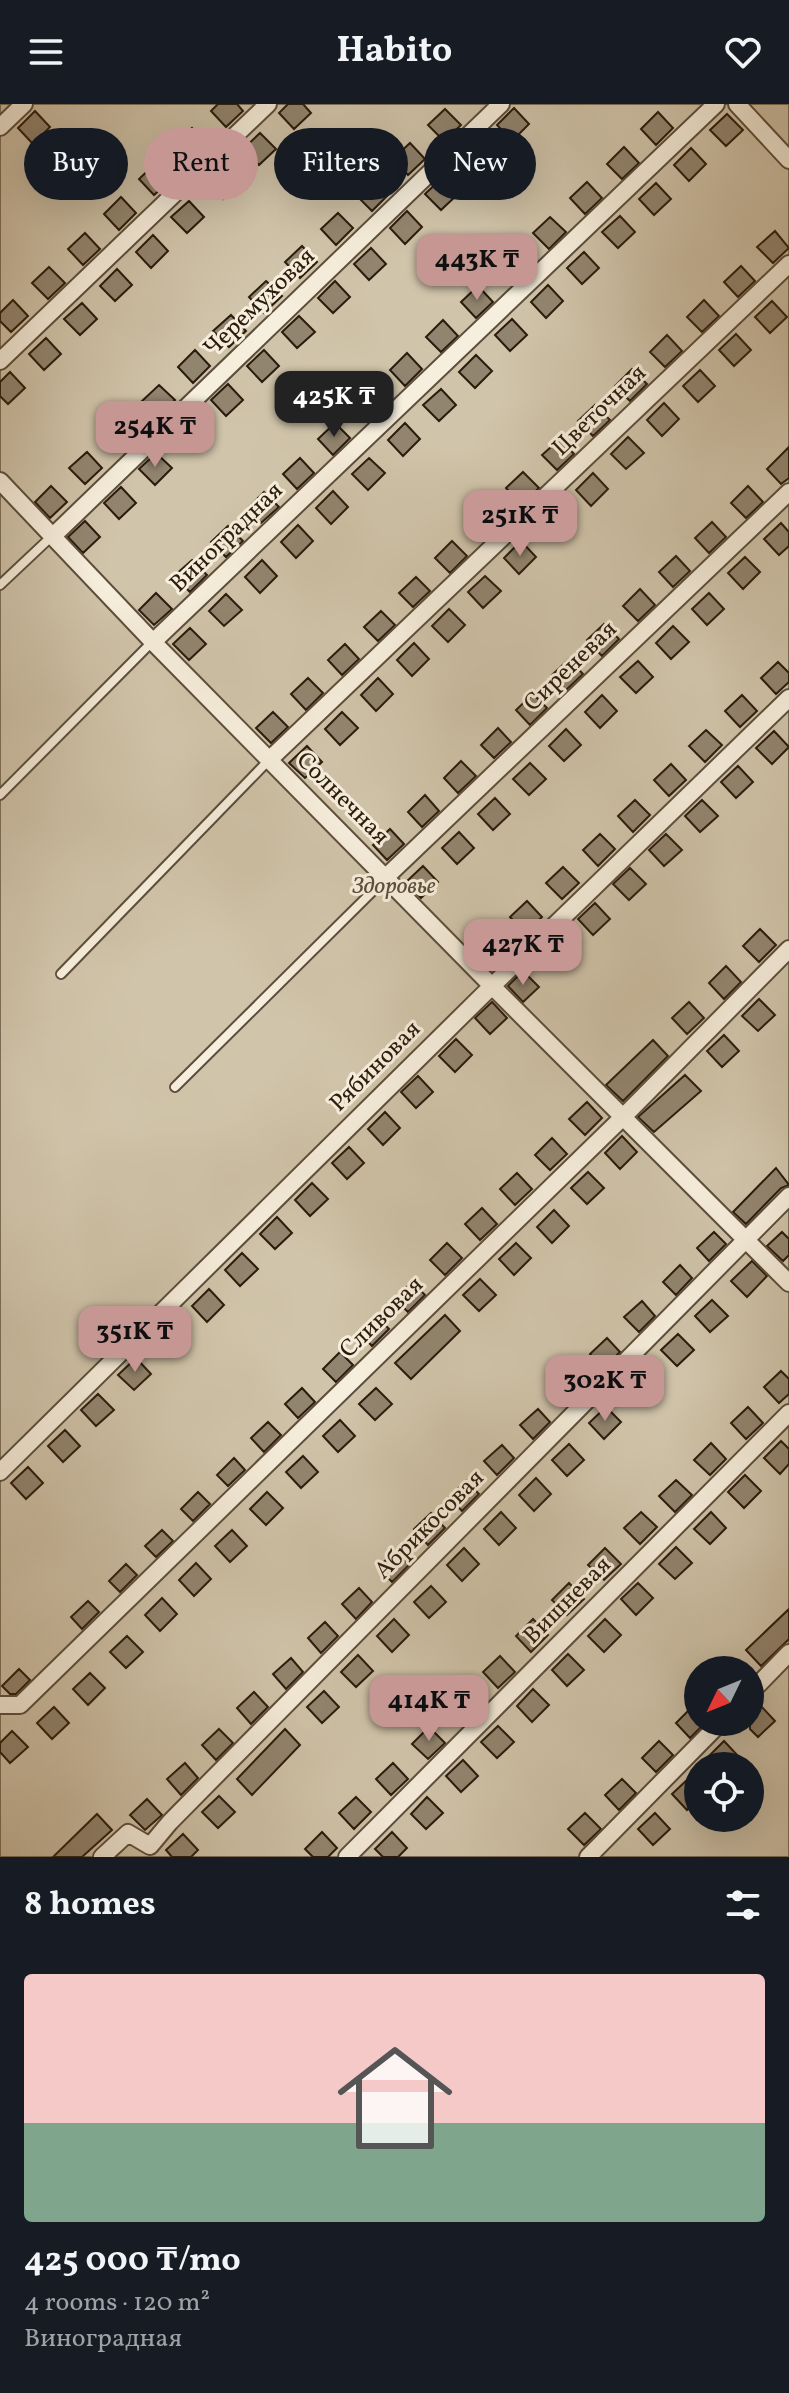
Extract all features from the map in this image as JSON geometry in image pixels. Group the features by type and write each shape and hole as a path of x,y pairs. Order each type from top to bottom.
{"street":[{"path":"0,127 24,104"},
{"path":"0,361 268,104"},
{"name":"Черемуховая","path":"53,536 501,104"},
{"name":"Виноградная","path":"153,642 716,104"},
{"path":"737,104 789,160"},
{"name":"Цветочная","path":"270,759 789,264"},
{"name":"Солнечная","path":"0,481 153,642 789,1283"},
{"name":"Сиреневая","path":"386,877 789,492"},
{"name":"Рябиновая","path":"0,1472 789,698"},
{"name":"Сливовая","path":"0,1705 20,1705 623,1117 789,949"},
{"name":"Абрикосовая","path":"102,1857 128,1833 150,1846 181,1811 789,1196"},
{"name":"Вишневая","path":"347,1857 789,1413"},
{"path":"764,1679 789,1653"},
{"path":"588,1857 707,1736"}],"lane":[{"path":"0,585 53,536"},
{"path":"0,795 153,642"},
{"path":"61,974 270,759"},
{"path":"175,1087 386,877"}],"green space":[{"name":"Здоровье","path":"0,104 789,104 789,1857 0,1857"}],"building":[{"path":"218,104 237,104 243,111 226,127 211,111"},
{"path":"288,104 303,104 311,113 293,128 279,113"},
{"path":"514,108 529,124 525,128 500,128 497,125"},
{"path":"445,109 461,125 458,128 431,128 428,125"},
{"path":"35,111 50,127 24,128 24,134 18,128"},
{"path":"658,112 673,128 656,145 641,129"},
{"path":"727,114 743,130 726,146 710,130"},
{"path":"260,133 274,147 274,151 259,165 258,164"},
{"path":"410,143 424,160 408,175"},
{"path":"624,147 639,163 622,179 607,164"},
{"path":"691,148 706,164 689,181 674,165"},
{"path":"587,182 602,198 585,214 570,198"},
{"path":"656,183 671,199 654,215 639,199"},
{"path":"118,200 124,200 136,213 119,230 104,214"},
{"path":"361,200 383,200 372,211"},
{"path":"431,200 452,200 441,210"},
{"path":"189,201 204,217 187,233 171,217"},
{"path":"407,211 422,227 405,244 390,228"},
{"path":"338,213 353,228 336,245 321,229"},
{"path":"620,216 635,232 618,248 602,232"},
{"path":"550,217 566,232 549,249 533,233"},
{"path":"775,231 789,248 773,263 757,247"},
{"path":"85,233 100,249 83,265 68,249"},
{"path":"153,235 168,251 151,268 136,252"},
{"path":"302,246 317,262 300,278 285,262"},
{"path":"371,248 386,264 369,280 354,264"},
{"path":"515,250 530,266 513,283 498,267"},
{"path":"584,252 599,268 582,284 567,268"},
{"path":"741,266 755,281 738,297 724,282"},
{"path":"49,267 65,283 48,299 32,283"},
{"path":"117,269 132,285 115,301 100,286"},
{"path":"266,281 282,296 264,313 249,297"},
{"path":"335,281 350,297 333,313 318,298"},
{"path":"548,285 563,301 546,318 531,302"},
{"path":"478,286 493,302 476,318 461,302"},
{"path":"13,300 28,316 11,332 0,321 0,313"},
{"path":"704,300 719,316 702,332 687,317"},
{"path":"772,301 787,317 770,333 755,317"},
{"path":"82,303 97,319 80,335 64,319"},
{"path":"231,315 246,331 229,347 213,331"},
{"path":"299,316 315,332 297,348 282,332"},
{"path":"512,319 527,335 510,351 495,335"},
{"path":"443,320 458,336 441,352 426,337"},
{"path":"736,334 751,350 734,366 719,350"},
{"path":"667,335 682,351 665,367 650,352"},
{"path":"46,338 61,354 44,370 29,354"},
{"path":"195,350 210,366 193,383 178,367"},
{"path":"264,350 279,366 262,382 247,366"},
{"path":"407,353 422,369 405,386 390,370"},
{"path":"476,355 492,371 475,388 459,372"},
{"path":"632,369 647,384 630,401 615,386"},
{"path":"700,370 715,386 698,402 683,386"},
{"path":"10,372 25,388 8,404 0,396 0,382"},
{"path":"228,384 243,400 226,416 211,400"},
{"path":"159,385 175,400 157,417 142,401"},
{"path":"371,388 386,404 369,420 354,405"},
{"path":"441,389 456,405 439,421 423,405"},
{"path":"664,403 679,419 662,436 647,420"},
{"path":"595,405 610,420 593,436 578,421"},
{"path":"123,418 138,434 121,450 106,434"},
{"path":"192,418 207,434 190,450 175,434"},
{"path":"335,423 350,438 333,455 318,439"},
{"path":"405,423 420,439 403,456 388,440"},
{"path":"628,437 644,453 626,469 611,454"},
{"path":"560,439 574,454 557,470 542,455"},
{"path":"789,447 789,478 781,484 767,469"},
{"path":"87,452 102,468 85,484 69,468"},
{"path":"156,453 172,468 155,485 139,469"},
{"path":"300,458 314,473 297,489 283,474"},
{"path":"369,458 385,473 368,490 352,474"},
{"path":"523,472 539,488 521,504 506,488"},
{"path":"593,473 608,489 591,506 576,490"},
{"path":"51,486 67,502 50,518 35,502"},
{"path":"748,486 763,502 746,518 731,503"},
{"path":"121,487 136,503 119,519 104,503"},
{"path":"333,491 348,507 331,524 316,508"},
{"path":"264,492 279,507 261,523 247,509"},
{"path":"488,507 503,522 485,538 471,523"},
{"path":"557,507 572,523 555,539 540,523"},
{"path":"85,521 100,537 83,553 68,537"},
{"path":"712,522 726,537 709,553 695,538"},
{"path":"781,523 789,532 789,546 779,555 764,539"},
{"path":"298,525 313,541 296,558 281,542"},
{"path":"228,526 243,541 226,557 211,542"},
{"path":"452,541 467,556 450,573 435,558"},
{"path":"521,541 536,557 519,574 504,558"},
{"path":"676,556 690,571 673,587 659,572"},
{"path":"745,557 760,572 743,589 728,573"},
{"path":"192,560 207,575 190,592 174,576"},
{"path":"262,560 277,576 260,593 245,577"},
{"path":"485,576 501,591 483,608 468,592"},
{"path":"416,577 430,591 413,607 399,593"},
{"path":"640,589 655,605 638,621 623,606"},
{"path":"156,593 172,609 154,625 139,610"},
{"path":"709,593 724,609 707,625 692,609"},
{"path":"226,594 242,610 224,626 209,611"},
{"path":"449,609 465,625 448,642 432,626"},
{"path":"381,611 395,625 378,641 364,627"},
{"path":"604,624 619,639 602,656 587,640"},
{"path":"673,626 689,642 671,659 656,643"},
{"path":"190,628 206,644 189,660 173,644"},
{"path":"414,643 429,659 412,676 397,660"},
{"path":"345,644 359,659 342,675 328,660"},
{"path":"569,659 583,674 566,690 552,675"},
{"path":"638,661 653,677 636,693 620,677"},
{"path":"778,662 789,673 789,682 776,694 761,678"},
{"path":"308,678 323,693 306,710 291,694"},
{"path":"378,678 393,694 376,711 361,695"},
{"path":"533,694 547,708 530,725 516,710"},
{"path":"602,695 617,711 600,728 585,712"},
{"path":"742,695 757,711 740,727 725,711"},
{"path":"273,712 288,727 271,743 256,728"},
{"path":"342,712 358,728 340,745 325,729"},
{"path":"498,728 511,742 494,758 481,745"},
{"path":"566,729 581,745 564,761 549,746"},
{"path":"706,730 722,745 705,762 689,746"},
{"path":"774,731 789,747 772,764 756,748"},
{"path":"307,746 322,762 305,778 289,763"},
{"path":"461,761 476,776 458,793 444,778"},
{"path":"530,763 546,779 529,795 513,779"},
{"path":"671,764 686,780 669,796 654,780"},
{"path":"738,766 753,782 736,798 721,782"},
{"path":"425,795 439,811 422,827 408,812"},
{"path":"495,798 510,814 493,830 478,814"},
{"path":"635,800 650,815 633,832 618,816"},
{"path":"702,800 718,816 700,832 685,816"},
{"path":"390,829 404,844 387,860 373,845"},
{"path":"459,832 474,848 457,864 442,848"},
{"path":"600,834 615,849 598,866 583,850"},
{"path":"666,834 682,850 664,866 649,850"},
{"path":"423,866 438,882 421,898 406,882"},
{"path":"563,867 579,883 562,899 546,883"},
{"path":"630,868 646,884 629,900 613,884"},
{"path":"527,901 542,917 525,933 510,917"},
{"path":"595,903 610,919 593,935 578,919"},
{"path":"760,929 776,945 759,962 743,946"},
{"path":"492,935 507,951 490,967 475,951"},
{"path":"559,937 574,953 557,969 542,953"},
{"path":"726,966 741,982 724,999 709,983"},
{"path":"523,971 539,987 523,1002 508,986"},
{"path":"759,999 775,1015 758,1031 742,1016"},
{"path":"492,1002 507,1018 490,1034 475,1018"},
{"path":"689,1002 704,1018 687,1034 672,1018"},
{"path":"724,1035 739,1051 722,1067 707,1051"},
{"path":"456,1039 472,1055 455,1072 439,1056"},
{"path":"653,1040 668,1056 623,1101 606,1085"},
{"path":"685,1075 701,1091 654,1132 638,1117"},
{"path":"418,1076 433,1092 416,1108 401,1092"},
{"path":"587,1102 602,1118 585,1135 569,1119"},
{"path":"385,1112 400,1128 383,1145 368,1129"},
{"path":"622,1136 637,1152 620,1169 605,1153"},
{"path":"552,1138 567,1154 550,1170 535,1155"},
{"path":"349,1147 364,1163 347,1179 332,1163"},
{"path":"776,1168 789,1185 781,1188 746,1224 733,1212"},
{"path":"588,1172 604,1188 587,1204 571,1188"},
{"path":"517,1173 532,1189 515,1205 500,1189"},
{"path":"312,1183 328,1199 310,1216 295,1200"},
{"path":"482,1208 497,1224 480,1240 465,1224"},
{"path":"554,1210 569,1226 552,1243 537,1227"},
{"path":"277,1217 292,1233 275,1249 260,1234"},
{"path":"714,1232 726,1244 709,1261 697,1248"},
{"path":"782,1232 789,1239 789,1255 783,1261 767,1246"},
{"path":"447,1243 462,1258 445,1275 430,1260"},
{"path":"516,1243 531,1258 514,1275 499,1259"},
{"path":"242,1253 258,1269 240,1286 225,1270"},
{"path":"752,1261 767,1276 747,1297 731,1281"},
{"path":"680,1265 692,1278 676,1295 663,1282"},
{"path":"480,1279 496,1295 479,1311 463,1295"},
{"path":"412,1282 425,1295 408,1312 395,1299"},
{"path":"209,1289 224,1305 207,1322 192,1306"},
{"path":"712,1300 728,1316 710,1332 695,1316"},
{"path":"642,1301 655,1316 639,1332 624,1317"},
{"path":"445,1315 460,1331 411,1379 395,1363"},
{"path":"377,1316 389,1329 372,1346 360,1333"},
{"path":"172,1323 187,1339 170,1355 155,1339"},
{"path":"678,1334 694,1350 677,1366 661,1350"},
{"path":"607,1338 620,1352 603,1369 590,1354"},
{"path":"340,1352 353,1365 336,1382 323,1369"},
{"path":"136,1358 151,1374 134,1390 118,1375"},
{"path":"781,1371 789,1379 789,1394 779,1403 764,1387"},
{"path":"643,1372 658,1388 641,1404 626,1388"},
{"path":"572,1373 585,1387 568,1404 555,1389"},
{"path":"302,1388 315,1402 298,1418 285,1404"},
{"path":"376,1388 392,1404 375,1420 359,1404"},
{"path":"98,1394 114,1410 96,1426 81,1410"},
{"path":"606,1407 621,1422 604,1439 589,1423"},
{"path":"748,1407 763,1423 746,1439 731,1423"},
{"path":"538,1409 550,1422 533,1439 520,1425"},
{"path":"340,1420 355,1436 338,1452 323,1436"},
{"path":"268,1422 281,1435 264,1452 251,1438"},
{"path":"65,1430 80,1446 63,1462 48,1446"},
{"path":"781,1441 789,1449 789,1464 780,1474 764,1458"},
{"path":"711,1443 726,1459 710,1475 694,1460"},
{"path":"569,1444 584,1460 567,1476 552,1460"},
{"path":"502,1445 514,1458 497,1475 484,1461"},
{"path":"303,1456 318,1472 301,1488 286,1472"},
{"path":"234,1458 245,1470 228,1486 217,1475"},
{"path":"28,1467 43,1483 26,1499 11,1483"},
{"path":"745,1475 761,1491 744,1508 728,1492"},
{"path":"536,1478 551,1494 534,1511 519,1495"},
{"path":"676,1480 692,1495 675,1512 659,1496"},
{"path":"466,1481 479,1494 462,1511 449,1497"},
{"path":"198,1492 210,1504 193,1521 181,1509"},
{"path":"267,1492 283,1508 266,1525 250,1509"},
{"path":"501,1512 516,1528 499,1545 484,1529"},
{"path":"641,1512 657,1527 640,1544 624,1528"},
{"path":"711,1512 726,1528 710,1544 694,1529"},
{"path":"431,1513 445,1528 428,1545 414,1529"},
{"path":"162,1530 173,1541 156,1557 145,1546"},
{"path":"232,1530 247,1546 230,1562 215,1546"},
{"path":"676,1547 692,1563 675,1579 659,1564"},
{"path":"464,1548 479,1564 462,1581 447,1565"},
{"path":"605,1548 621,1564 604,1580 588,1565"},
{"path":"396,1551 409,1565 392,1582 378,1567"},
{"path":"196,1563 211,1579 194,1596 179,1580"},
{"path":"126,1564 137,1575 120,1592 109,1581"},
{"path":"569,1583 584,1599 567,1615 552,1600"},
{"path":"638,1583 653,1598 636,1615 621,1599"},
{"path":"431,1586 446,1602 429,1618 414,1602"},
{"path":"359,1588 372,1602 356,1619 342,1604"},
{"path":"162,1598 177,1614 160,1631 145,1615"},
{"path":"88,1601 99,1612 82,1629 71,1617"},
{"path":"789,1609 789,1639 764,1663 764,1656 752,1656 746,1650"},
{"path":"394,1619 409,1635 392,1652 377,1636"},
{"path":"533,1619 548,1635 531,1652 516,1636"},
{"path":"605,1619 621,1635 604,1652 588,1636"},
{"path":"325,1622 338,1636 321,1653 308,1638"},
{"path":"127,1636 143,1652 126,1668 110,1652"},
{"path":"568,1654 584,1670 567,1686 552,1670"},
{"path":"358,1655 373,1671 356,1687 341,1672"},
{"path":"500,1656 515,1672 498,1688 483,1672"},
{"path":"291,1658 303,1672 286,1689 273,1674"},
{"path":"19,1669 30,1680 16,1694 10,1694 2,1686"},
{"path":"90,1673 105,1688 88,1705 73,1689"},
{"path":"462,1688 478,1704 461,1721 445,1705"},
{"path":"533,1689 549,1705 532,1722 517,1706"},
{"path":"324,1691 339,1707 322,1723 307,1707"},
{"path":"254,1692 268,1707 251,1724 237,1708"},
{"path":"54,1707 69,1723 52,1739 37,1723"},
{"path":"764,1709 775,1721 764,1731"},
{"path":"684,1715 684,1732 676,1723"},
{"path":"498,1726 514,1742 497,1758 481,1742"},
{"path":"429,1727 445,1743 428,1759 412,1744"},
{"path":"219,1729 233,1743 216,1760 202,1745"},
{"path":"285,1729 300,1745 252,1795 237,1779"},
{"path":"12,1731 28,1747 10,1763 0,1752 0,1743"},
{"path":"659,1741 673,1755 656,1772 642,1758"},
{"path":"724,1741 734,1752 713,1752"},
{"path":"463,1760 478,1776 461,1792 446,1776"},
{"path":"185,1763 198,1778 181,1795 167,1779"},
{"path":"393,1763 408,1779 391,1795 376,1779"},
{"path":"622,1779 636,1793 619,1810 605,1795"},
{"path":"684,1783 684,1807 672,1794"},
{"path":"219,1796 235,1812 218,1828 202,1812"},
{"path":"356,1797 371,1812 354,1829 339,1813"},
{"path":"427,1797 443,1813 426,1829 411,1814"},
{"path":"147,1799 162,1815 145,1830 130,1815"},
{"path":"585,1813 601,1829 584,1845 568,1829"},
{"path":"655,1813 670,1829 653,1845 638,1829"},
{"path":"97,1814 112,1830 82,1857 53,1857"},
{"path":"322,1832 337,1848 328,1857 313,1857 305,1849"},
{"path":"392,1832 407,1848 398,1857 383,1857 375,1849"},
{"path":"183,1834 198,1850 191,1857 172,1857 166,1850"}]}
